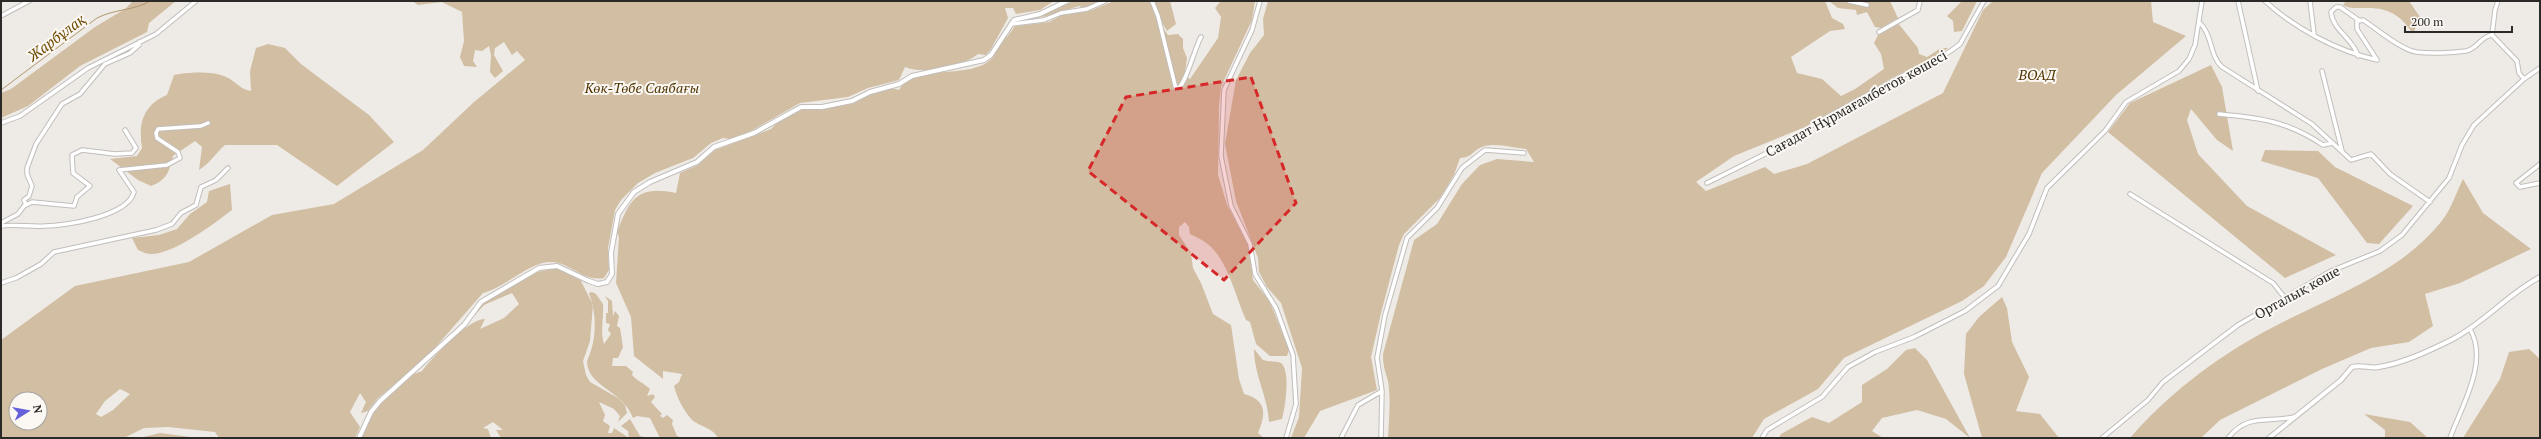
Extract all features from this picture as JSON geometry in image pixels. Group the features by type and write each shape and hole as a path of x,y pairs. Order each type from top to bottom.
{"street":[{"path":"1,16 29,1"},
{"path":"1,124 24,113 78,73 156,34 196,1"},
{"path":"359,438 371,412 380,402 453,335 487,298 502,292 539,268 549,265 556,266 594,282 607,282 612,274 611,252 618,214 634,192 650,182 696,162 714,147 754,133 801,107 822,107 852,101 870,92 899,84 912,76 984,60 991,55 1011,24 1019,18 1040,14 1067,1"},
{"path":"1011,24 1044,20 1060,13 1087,9 1105,1"},
{"path":"1152,1 1158,16 1176,89 1181,87 1185,82 1192,56 1201,37"},
{"path":"1260,1 1254,26 1224,90 1221,156 1231,206 1250,244 1255,274 1276,308 1293,354 1296,404 1286,438"},
{"path":"1849,1 1867,5"},
{"path":"1879,32 1918,10 1920,1"},
{"name":"Сағадат Нұрмағамбетов көшесі","path":"1707,183 1795,139 1811,126 1858,102 1904,75 1929,65 1952,50 1960,44 1984,1"},
{"path":"1762,438 1766,430 1822,397 1848,367 1875,352 1914,337 1965,311 1998,286 2029,234 2047,188 2105,131 2126,102 2179,71 2189,59 2195,45 2202,1"},
{"path":"2238,1 2258,91"},
{"path":"2265,1 2282,18 2358,56 2377,60 2357,29 2356,21 2360,21"},
{"path":"2310,1 2314,34"},
{"path":"2498,1 2494,10 2492,35 2517,61 2519,73 2524,79"},
{"path":"2358,56 2350,41 2337,28 2331,12 2336,6 2416,52 2466,51 2476,47 2487,36 2492,35"},
{"path":"2199,22 2208,32 2217,63 2258,91 2312,124 2354,161 2370,154 2390,174 2430,202"},
{"path":"26,205 24,200 29,196 32,186 27,174 27,168 36,144 60,106 80,94 101,67 134,51 139,45 139,42"},
{"name":"Орталық көше","path":"2102,438 2176,372 2238,325 2331,271 2380,251 2402,235 2449,178 2462,145 2474,125 2524,79 2540,68"},
{"path":"2322,71 2343,152"},
{"path":"2219,114 2267,119 2304,132 2323,145 2333,143"},
{"path":"1,226 59,225 118,211 133,197 134,192 119,170 167,165 180,158 178,152 157,138 156,133 158,129 201,126 208,123"},
{"path":"1,223 18,214 26,205 38,202 53,205 74,206 78,197 90,186 74,173 72,155 82,150 115,154 132,153 136,148 125,130"},
{"path":"1381,438 1382,391 1377,358 1385,315 1407,238 1437,208 1462,168 1485,150 1524,153"},
{"path":"2540,164 2516,183 2520,187 2540,183"},
{"path":"1,283 16,278 41,264 47,256 61,249 150,232 172,224 181,213 196,205 201,187 216,180 228,168"},
{"path":"2130,194 2273,283 2284,298"},
{"path":"2269,438 2341,380 2352,367 2373,368 2394,363 2453,339 2470,329 2521,287 2540,277"},
{"path":"2450,438 2478,360 2477,344 2470,329"},
{"path":"1341,438 1358,405 1382,391"},
{"path":"2228,438 2236,429 2253,420 2270,421 2294,417"}],"highlighted area":[{"path":"1251,77 1296,203 1224,280 1088,171 1126,97"}],"green space":[{"path":"133,1 176,1 149,23 147,32 80,66 28,106 1,118 1,93 11,89 95,27 125,9"},
{"name":"Көк-Төбе Саябағы","path":"412,1 1054,1 1040,10 1016,14 1013,8 1005,8 1008,18 991,49 986,55 978,54 963,63 933,70 905,67 899,80 868,88 848,97 800,103 751,131 731,139 723,138 711,143 693,158 655,173 638,183 621,200 615,210 608,248 609,270 604,278 597,279 583,275 565,265 552,262 535,265 500,286 483,293 426,358 377,399 368,411 361,413 366,402 360,393 350,412 360,427 355,438 219,438 215,432 168,427 144,428 124,438 1,438 1,340 75,286 189,262 272,215 334,204 423,150 474,102 525,60 517,51 512,55 504,42 495,48 494,55 503,71 495,78 490,72 491,55 489,46 482,51 475,50 473,61 477,67 464,66 460,57 464,41 462,12 442,2 418,5","holes":["120,389 130,394 113,410 101,417 96,414 105,401"]},
{"path":"1073,1 1101,1 1084,8 1079,6 1047,16 1017,21 1041,16"},
{"path":"1114,1 1149,1 1152,3 1157,19 1168,35 1178,34 1183,39 1183,48 1187,58 1184,79 1187,77 1190,79 1218,38 1221,17 1215,8 1220,2 1255,1 1252,20 1221,87 1219,106 1218,175 1227,205 1249,247 1253,280 1270,302 1289,350 1287,356 1270,356 1256,344 1250,322 1246,320 1227,270 1216,252 1207,243 1190,234 1189,227 1185,222 1179,227 1179,235 1191,253 1193,268 1201,283 1213,314 1231,325 1239,379 1244,394 1252,397 1261,404 1263,414 1258,433 1264,438 718,438 709,429 692,420 686,413 674,386 679,382 682,374 663,371 663,379 634,356 631,317 616,283 619,237 617,232 626,211 637,197 652,191 676,193 680,173 698,165 715,150 771,129 779,121 802,109 851,104 873,93 891,88 899,90 907,81 917,76 930,73 972,69 984,64 993,57 1003,38 1007,37 1015,26 1049,22 1062,15 1092,10"},
{"path":"1154,1 1170,1 1176,24 1167,31 1161,21"},
{"name":"ВОАД","path":"1268,1 1825,1 1832,18 1843,24 1845,29 1830,31 1791,57 1797,73 1822,79 1841,96 1855,89 1884,69 1881,54 1874,43 1878,35 1898,23 1918,48 1919,54 1927,57 1941,48 1948,48 1927,65 1912,68 1892,78 1815,123 1734,156 1696,182 1706,191 1765,167 1774,174 1807,164 1943,93 1983,10 1993,1 2151,1 2153,22 2186,36 2116,95 2042,173 2006,257 1984,286 1962,301 1844,358 1818,389 1764,419 1752,438 1388,438 1390,410 1388,381 1383,354 1414,240 1437,224 1462,184 1480,165 1497,159 1534,162 1526,149 1492,145 1482,147 1468,156 1460,158 1454,175 1440,198 1404,234 1399,245 1371,357 1377,390 1320,411 1304,438 1291,438 1299,417 1302,368 1281,303 1267,287 1259,272 1258,258 1236,201 1225,144 1236,80 1250,53 1264,35 1263,19"},
{"path":"1829,1 1890,1 1898,18 1881,28 1875,27 1867,12 1857,15 1856,10 1838,8"},
{"path":"1962,1 1977,1 1962,31 1954,32 1953,21 1947,16"},
{"path":"2346,1 2409,1 2420,17 2413,34 2399,17 2387,11 2373,8 2348,7 2343,5"},
{"path":"268,44 285,48 301,64 369,115 394,142 337,186 277,145 225,145 199,170 202,147 195,141 173,156 170,167 164,178 151,186 138,180 110,159 137,156 142,148 141,131 144,116 152,104 167,95 174,75 199,72 219,74 251,91 250,71 256,48"},
{"path":"2211,65 2222,87 2233,151 2217,140 2191,109 2187,120 2198,154 2247,206 2336,255 2285,278 2108,132 2130,103"},
{"path":"2265,150 2318,151 2335,167 2413,206 2379,244 2367,243 2318,178 2261,161"},
{"path":"2463,179 2483,213 2531,249 2460,283 2425,294 2433,326 2409,342 2371,348 2322,369 2220,420 2201,438 2130,438 2175,393 2226,355 2262,333 2381,273 2403,258 2423,241 2445,217"},
{"path":"230,184 232,210 182,244 159,253 150,254 138,250 132,238 159,235 177,229 190,214 207,202 209,191"},
{"path":"556,268 579,277 593,305 590,341 583,361 586,375 590,382 618,398 625,405 627,413 618,422 620,416 614,409 599,402 605,415 603,421 610,426 608,433 612,433 614,428 629,438 501,438 496,430 503,430 493,422 483,428 488,429 491,438 361,438 376,408 414,374 422,371 451,340 478,320 485,319 480,329 504,318 519,304 512,293 484,305 475,315 469,318 482,303 537,272"},
{"path":"592,292 596,294 603,304 602,335 604,344 611,334 608,330 610,324 606,323 608,301 605,296 612,301 613,316 615,311 619,316 617,326 620,328 623,347 618,358 613,358 612,366 626,366 633,372 632,375 634,377 650,389 647,396 653,394 655,397 651,402 662,414 660,416 663,418 667,415 673,420 672,424 677,436 682,438 660,438 650,418 637,416 633,418 622,401 593,377 589,370 587,361 593,344 595,327 592,301 589,293"},
{"path":"2002,297 2007,308 2012,342 2029,377 2016,411 2040,414 2059,438 1982,438 1964,374 1966,334 1979,317"},
{"path":"1915,348 1927,360 1970,438 1946,419 1917,410 1882,418 1872,431 1883,438 1779,438 1781,434 1812,417 1829,423 1862,402 1862,385 1887,369 1906,350"},
{"path":"1254,349 1263,360 1279,362 1284,367 1287,381 1285,407 1282,419 1269,422 1266,404 1256,368"},
{"path":"2529,349 2540,359 2540,438 2463,438 2500,379 2509,352"},
{"path":"2364,414 2410,422 2428,438 2385,438 2385,430"},
{"path":"630,419 640,436 647,438 629,438 628,431 621,426"},
{"path":"160,433 198,438 139,438"}],"waterway":[{"name":"Жарбұлақ","path":"1,90 97,18 139,6 150,1"}]}
